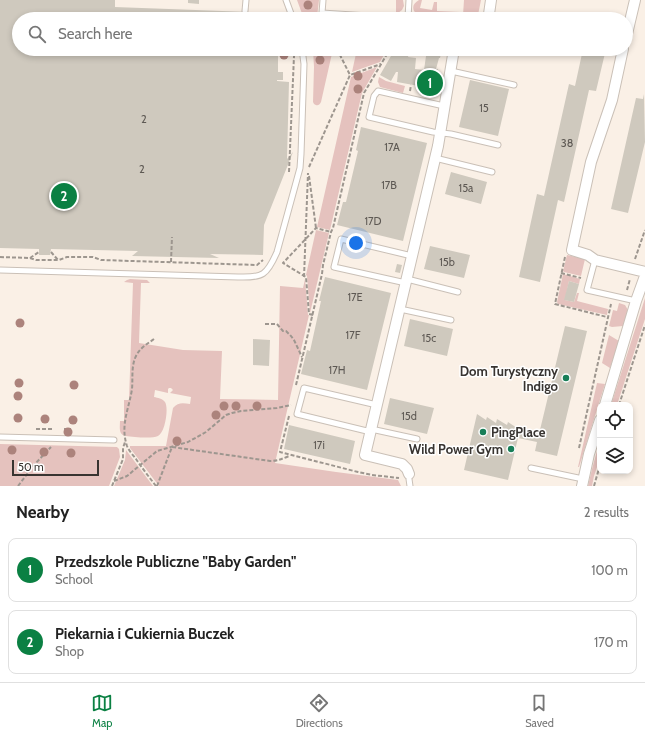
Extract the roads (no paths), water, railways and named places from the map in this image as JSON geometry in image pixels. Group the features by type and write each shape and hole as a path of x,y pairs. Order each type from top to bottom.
{"street":[{"path":"489,12 492,0"},
{"path":"632,12 635,0"},
{"path":"406,477 407,469 402,464 366,455 435,158 453,56"},
{"path":"622,56 612,100 591,162 572,250 588,255 595,260 645,272"},
{"path":"605,402 645,276"},
{"path":"582,483 597,430"}],"lane":[{"path":"245,11 246,0"},
{"path":"286,0 290,12"},
{"path":"322,12 323,0"},
{"path":"408,12 409,0"},
{"path":"0,270 238,277 256,277 264,274 277,252 300,168 304,64 303,56"},
{"path":"451,71 514,85"},
{"path":"444,106 378,91 374,96 369,117 498,145"},
{"path":"435,158 492,172"},
{"path":"412,256 340,239 334,267 458,292"},
{"path":"595,260 587,290 636,301"},
{"path":"400,309 451,320"},
{"path":"377,404 304,388 297,414 371,431 417,439"},
{"path":"0,437 114,440"},
{"path":"531,468 582,483"},
{"path":"406,477 410,486"}],"place":[{"name":"Przedszkole Publiczne \"Baby Garden\"","path":"430,83"},
{"name":"Piekarnia i Cukiernia Buczek","path":"64,196"},
{"name":"Dom Turystyczny Indigo","path":"566,378"},
{"name":"PingPlace","path":"483,432"},
{"name":"Wild Power Gym","path":"511,449"}]}
